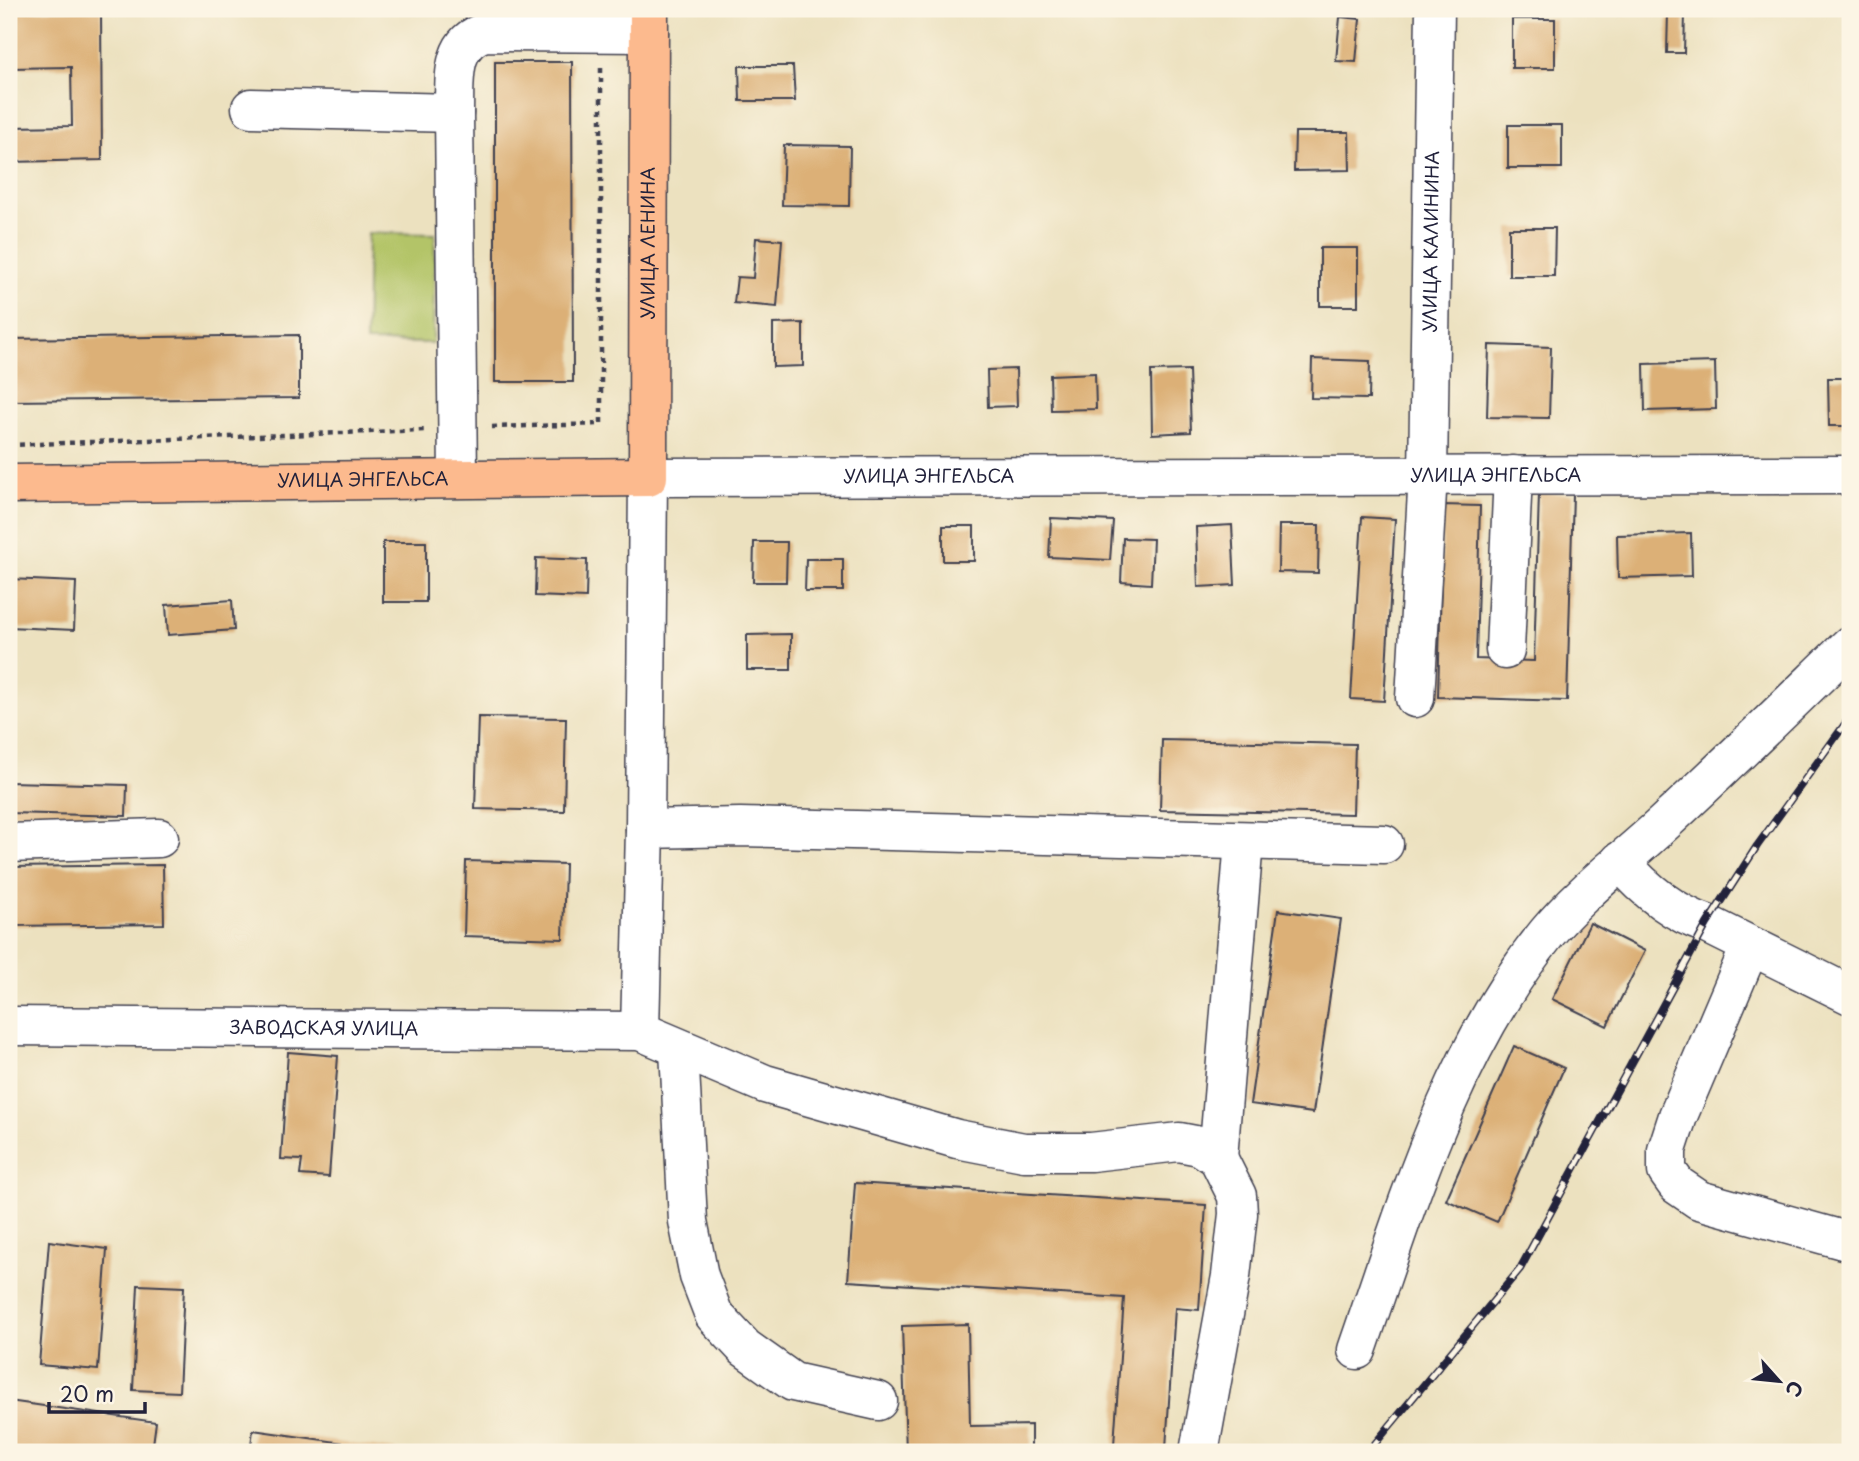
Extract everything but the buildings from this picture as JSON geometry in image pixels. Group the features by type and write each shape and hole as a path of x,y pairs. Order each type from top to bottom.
{"main road":[{"name":"УЛИЦА ЛЕНИНА","path":"648,477 649,21"},
{"name":"УЛИЦА ЭНГЕЛЬСА","path":"9,484 648,477"}],"street":[{"name":"УЛИЦА КАЛИНИНА","path":"1415,698 1428,475 1435,9"},
{"path":"458,477 454,113 456,61 462,45 472,36 485,32 649,21"},
{"path":"251,108 454,113"},
{"path":"1505,650 1513,475"},
{"name":"УЛИЦА ЭНГЕЛЬСА","path":"648,477 1850,475"},
{"path":"648,477 640,1031 679,1050 765,1084 957,1139 1024,1152 1081,1153 1179,1142 1200,1146 1217,1158 1237,1196 1238,1214 1199,1452"},
{"path":"1357,1350 1423,1160 1474,1047 1502,998 1548,933 1620,861 1695,794 1850,645"},
{"path":"645,829 740,827 1384,844"},
{"path":"9,843 159,838"},
{"path":"1217,1158 1244,841"},
{"path":"1620,861 1639,882 1689,918 1850,995"},
{"path":"1750,947 1678,1116 1667,1150 1667,1171 1677,1185 1699,1200 1850,1242"},
{"name":"ЗАВОДСКАЯ УЛИЦА","path":"9,1026 640,1031"},
{"path":"679,1050 688,1221 699,1276 714,1315 745,1348 793,1382 878,1401"}],"green space":[{"path":"504,9 574,9 574,20 504,18"},
{"path":"368,233 435,234 433,343 366,342"}],"railway":[{"path":"1368,1452 1520,1269 1707,924 1757,846 1850,717"}]}
